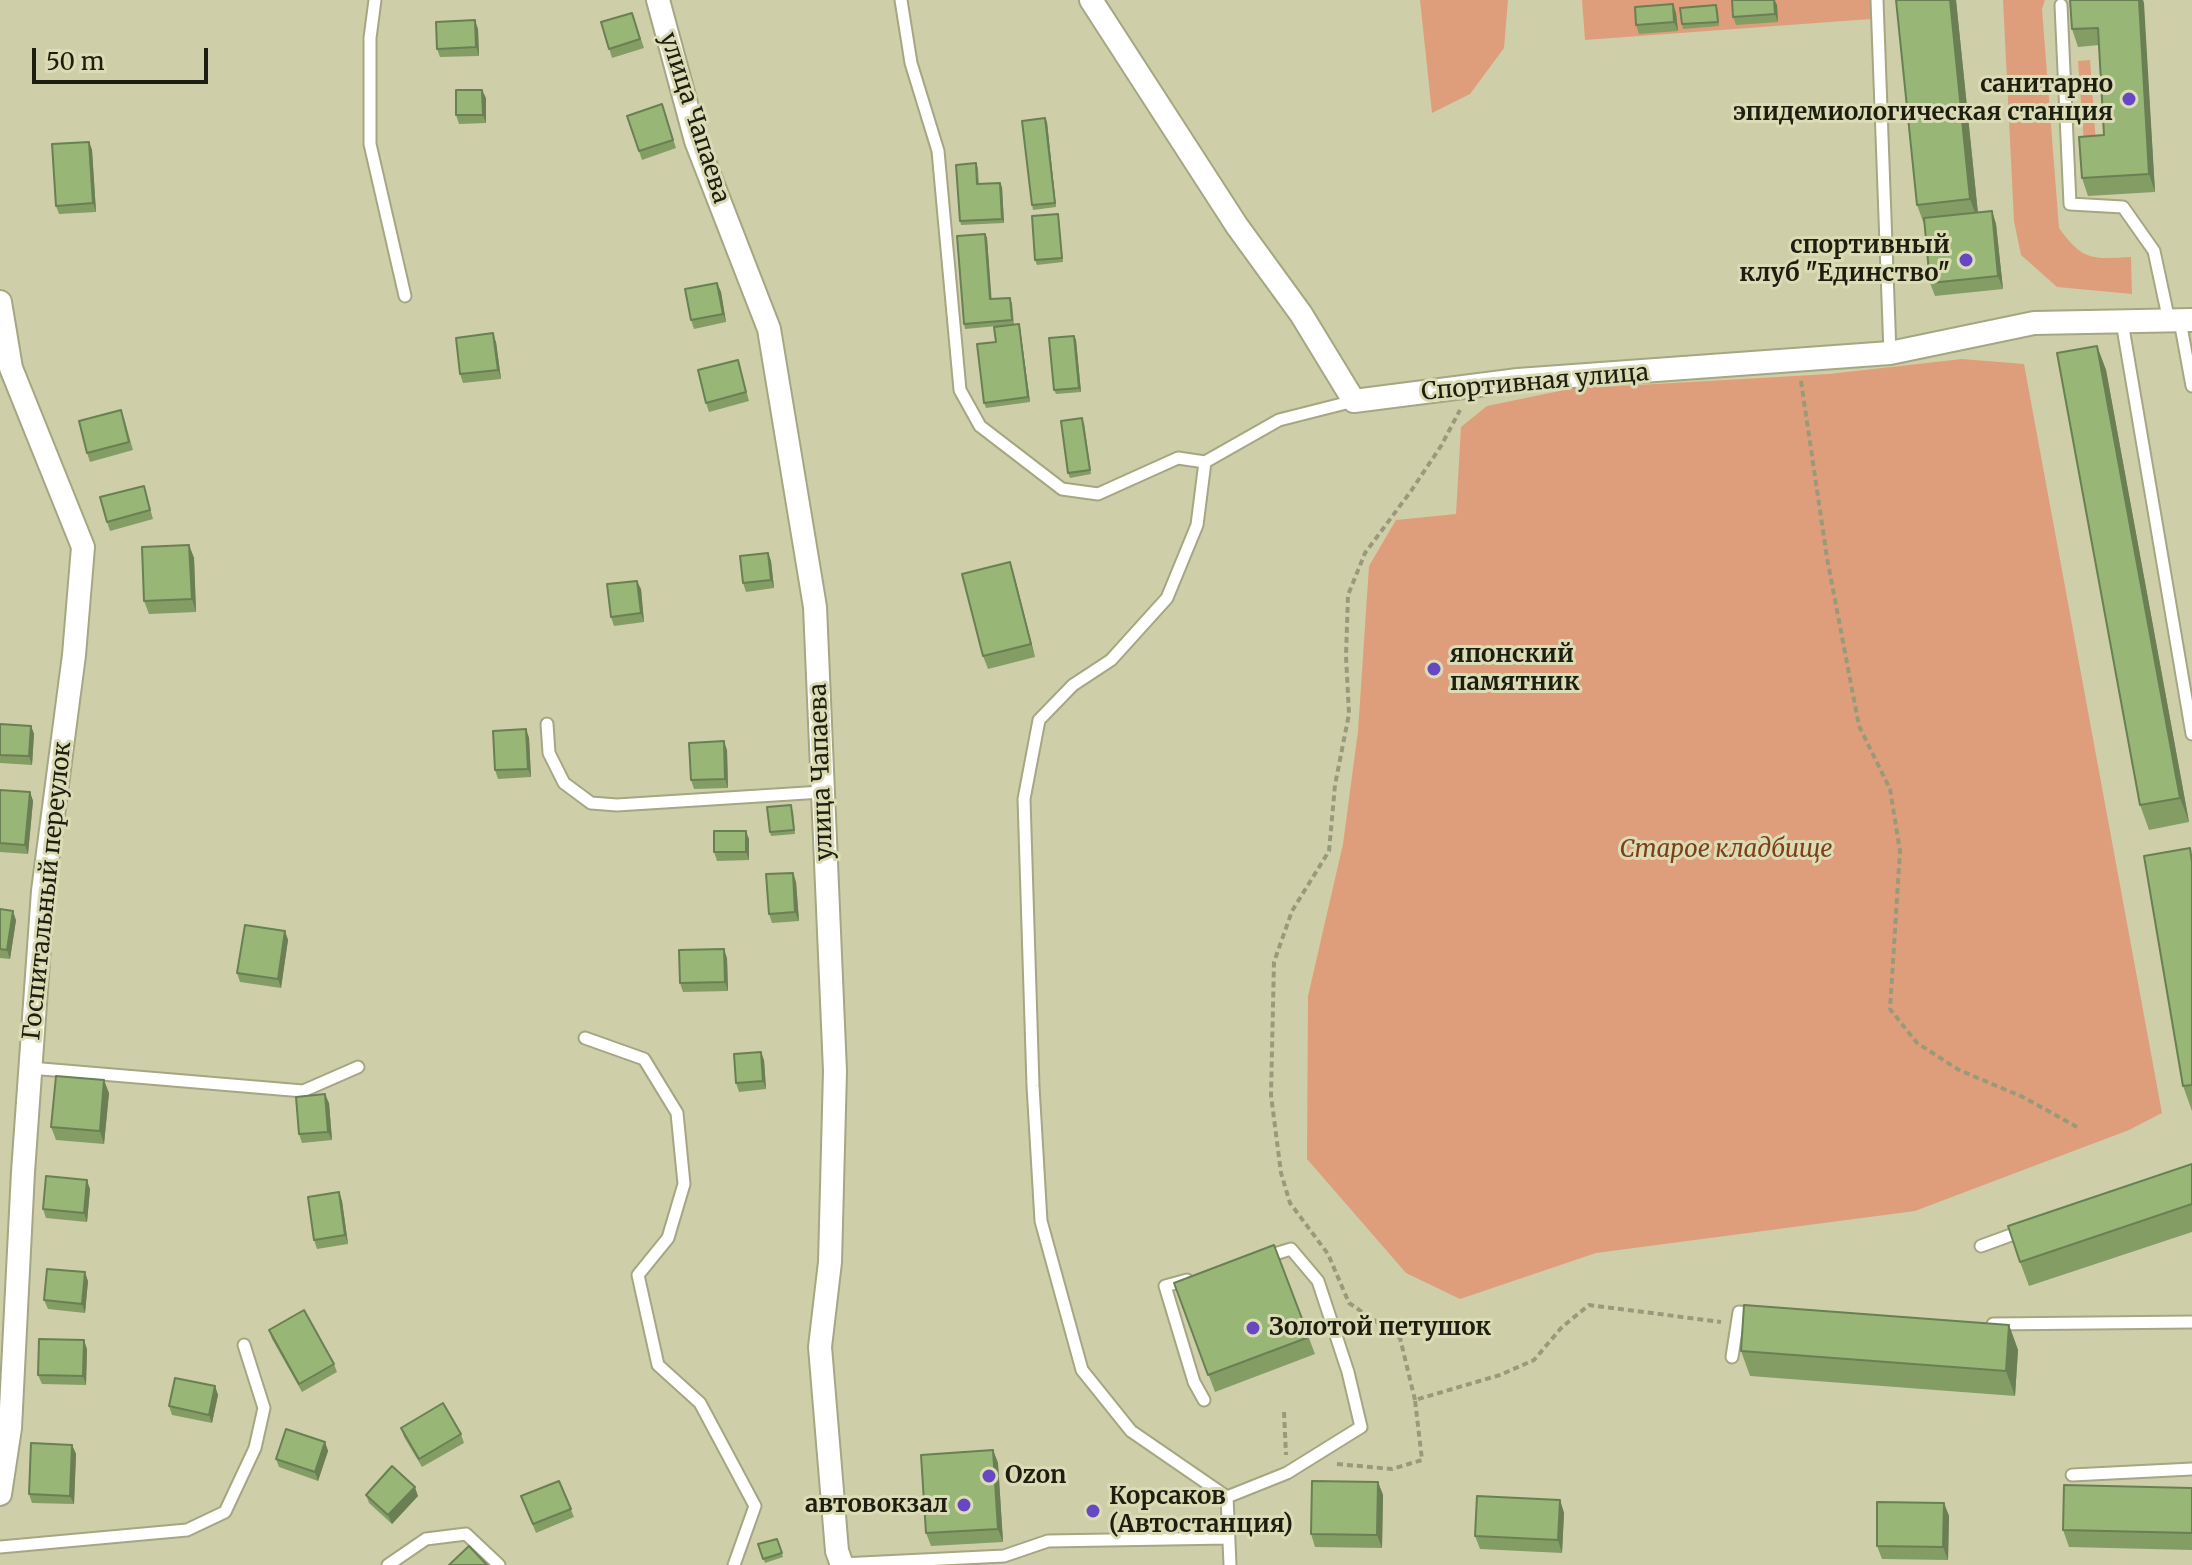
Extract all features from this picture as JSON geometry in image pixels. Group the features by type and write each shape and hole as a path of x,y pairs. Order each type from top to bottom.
{"street":[{"name":"улица Чапаева","path":"658,0 696,141 769,329 815,607 835,1071 830,1262 820,1347 837,1551 841,1564"},
{"path":"1091,0 1237,226 1301,314 1354,401"},
{"name":"Госпитальный переулок","path":"0,302 11,368 83,547 74,655 43,891 10,1428 0,1494"},
{"name":"Спортивная улица","path":"1354,401 1518,380 1890,353 2034,323 2181,321"}],"lane":[{"path":"375,0 370,38 370,144 405,296"},
{"path":"901,0 911,63 938,151 960,390 980,426 1062,489 1098,494 1178,458 1205,462 1279,420 1354,401"},
{"path":"1877,0 1890,353"},
{"path":"2061,5 2070,204 2123,207 2154,251 2181,321 2192,386"},
{"path":"2122,322 2192,734"},
{"path":"1205,462 1197,525 1167,598 1111,660 1073,685 1039,720 1024,799 1033,1086 1041,1221 1082,1370 1131,1431 1227,1497"},
{"path":"547,724 549,753 564,783 591,803 617,805 822,792"},
{"path":"585,1038 644,1059 677,1113 684,1184 668,1238 638,1275 658,1365 700,1403 755,1506 734,1565"},
{"path":"30,1068 303,1091 358,1067"},
{"path":"1981,1246 2042,1224"},
{"path":"1227,1497 1287,1473 1361,1427 1348,1372 1318,1281 1291,1249 1249,1261"},
{"path":"1193,1278 1165,1286 1194,1382 1204,1400"},
{"path":"1732,1357 1739,1312 1768,1315"},
{"path":"1985,1324 2192,1322"},
{"path":"0,1547 187,1530 225,1512 255,1448 264,1408 244,1345"},
{"path":"2072,1475 2192,1469"},
{"path":"1227,1497 1230,1565"},
{"path":"388,1565 426,1539 466,1534 499,1565"},
{"path":"841,1564 1004,1556 1048,1541 1229,1538"}],"path":[{"path":"1798,361 1827,558 1859,726 1890,789 1900,851 1890,1009 1917,1043 1959,1070 2023,1097 2077,1127"},
{"path":"1325,1466 1337,1464 1392,1469 1422,1460 1415,1400 1400,1338 1349,1303 1328,1254 1290,1203 1281,1173 1271,1095 1274,962 1292,911 1329,851 1335,785 1349,714 1346,656 1348,595 1365,553 1441,446 1473,386"},
{"path":"1415,1400 1500,1375 1534,1360 1562,1327 1589,1305 1727,1323"},
{"path":"1284,1412 1287,1473"}],"green space":[{"path":"1420,0 1508,0 1504,48 1470,94 1432,113"},
{"path":"1582,0 1870,0 1871,19 1585,40"},
{"path":"2003,0 2045,0 2042,9 2059,228 2075,247 2089,256 2131,257 2132,294 2057,287 2021,255 2014,221"},
{"path":"2090,60 2096,143 2084,144 2078,61"},
{"name":"Старое кладбище","path":"1962,359 2024,364 2162,1113 2129,1130 1915,1211 1596,1253 1460,1299 1406,1273 1307,1159 1308,996 1343,844 1358,731 1369,566 1396,520 1456,514 1461,427 1487,406 1569,389 1829,374"}],"building":[{"path":"1732,0 1774,0 1775,14 1733,17"},
{"path":"1896,0 1950,0 1970,199 1917,205"},
{"name":"санитарно эпидемиологическая станция","path":"2070,0 2139,0 2149,174 2082,178 2079,137 2104,135 2098,28 2072,29"},
{"path":"1673,4 1674,22 1636,25 1635,7"},
{"path":"1716,5 1718,22 1682,24 1680,8"},
{"path":"632,13 640,39 609,49 601,22"},
{"path":"475,20 476,47 437,49 436,22"},
{"path":"456,90 482,90 483,115 456,115"},
{"path":"662,104 673,140 639,151 627,116"},
{"path":"1045,118 1055,203 1032,205 1022,121"},
{"path":"89,142 93,203 56,206 52,144"},
{"path":"976,163 977,184 1000,183 1002,219 960,221 956,165"},
{"name":"спортивный клуб \"Единство\"","path":"1992,211 1998,276 1930,283 1924,218"},
{"path":"1058,214 1062,258 1035,260 1032,216"},
{"path":"985,234 990,299 1010,298 1012,320 964,324 957,236"},
{"path":"717,283 723,314 691,320 685,289"},
{"path":"1019,324 1028,397 984,403 977,344 996,342 994,327"},
{"path":"493,333 498,370 460,374 456,338"},
{"path":"1074,336 1079,388 1054,390 1049,338"},
{"path":"2097,346 2180,798 2140,805 2057,353"},
{"path":"738,360 746,392 706,403 698,370"},
{"path":"121,410 129,442 87,453 79,421"},
{"path":"1082,418 1090,470 1068,473 1061,421"},
{"path":"144,486 150,510 107,522 100,497"},
{"path":"189,545 192,599 144,601 142,547"},
{"path":"768,553 771,580 743,583 740,556"},
{"path":"1010,562 1031,644 983,656 962,574"},
{"path":"637,581 641,613 611,617 607,584"},
{"path":"0,724 31,726 29,756 0,755"},
{"path":"526,729 528,769 495,770 493,731"},
{"path":"724,741 725,779 691,780 689,743"},
{"path":"0,790 30,792 25,845 0,843"},
{"path":"791,805 794,830 770,832 767,807"},
{"path":"714,831 746,831 746,852 714,852"},
{"path":"2190,848 2192,1085 2183,1086 2144,856"},
{"path":"793,873 795,912 769,914 766,874"},
{"path":"0,909 13,911 7,950 0,949"},
{"path":"245,925 285,931 278,979 237,973"},
{"path":"724,949 725,982 680,983 679,950"},
{"path":"761,1052 763,1081 736,1083 734,1054"},
{"path":"56,1076 104,1080 100,1131 51,1127"},
{"path":"325,1094 328,1132 299,1134 296,1097"},
{"path":"2192,1164 2192,1204 2020,1262 2008,1226"},
{"path":"46,1176 87,1180 84,1213 43,1209"},
{"path":"339,1192 345,1235 314,1240 308,1197"},
{"path":"1274,1245 1309,1337 1208,1375 1174,1283"},
{"path":"47,1269 85,1272 82,1304 44,1300"},
{"path":"1744,1305 2009,1325 2006,1371 1741,1351"},
{"path":"304,1310 334,1364 299,1384 269,1330"},
{"path":"39,1339 84,1340 83,1376 38,1375"},
{"path":"175,1378 215,1386 209,1415 169,1406"},
{"path":"443,1403 461,1434 419,1459 401,1428"},
{"path":"286,1429 325,1442 315,1472 276,1459"},
{"path":"31,1443 72,1445 70,1496 29,1494"},
{"name":"автовокзал","path":"993,1450 998,1529 926,1533 921,1455"},
{"path":"392,1466 415,1487 388,1515 366,1495"},
{"path":"559,1481 571,1509 533,1524 521,1496"},
{"path":"1312,1481 1378,1482 1377,1535 1311,1534"},
{"path":"2064,1485 2192,1488 2192,1533 2063,1530"},
{"path":"1477,1496 1560,1500 1558,1540 1475,1536"},
{"path":"1877,1502 1944,1503 1943,1547 1877,1546"},
{"path":"777,1539 782,1553 763,1559 758,1544"},
{"path":"469,1546 487,1565 449,1565"}],"place":[{"name":"санитарно эпидемиологическая станция","path":"2129,99"},
{"name":"спортивный клуб \"Единство\"","path":"1966,260"},
{"name":"японский памятник","path":"1434,669"},
{"name":"Золотой петушок","path":"1253,1328"},
{"name":"Ozon","path":"989,1476"},
{"name":"автовокзал","path":"964,1505"},
{"name":"Корсаков (Автостанция)","path":"1093,1511"}]}
